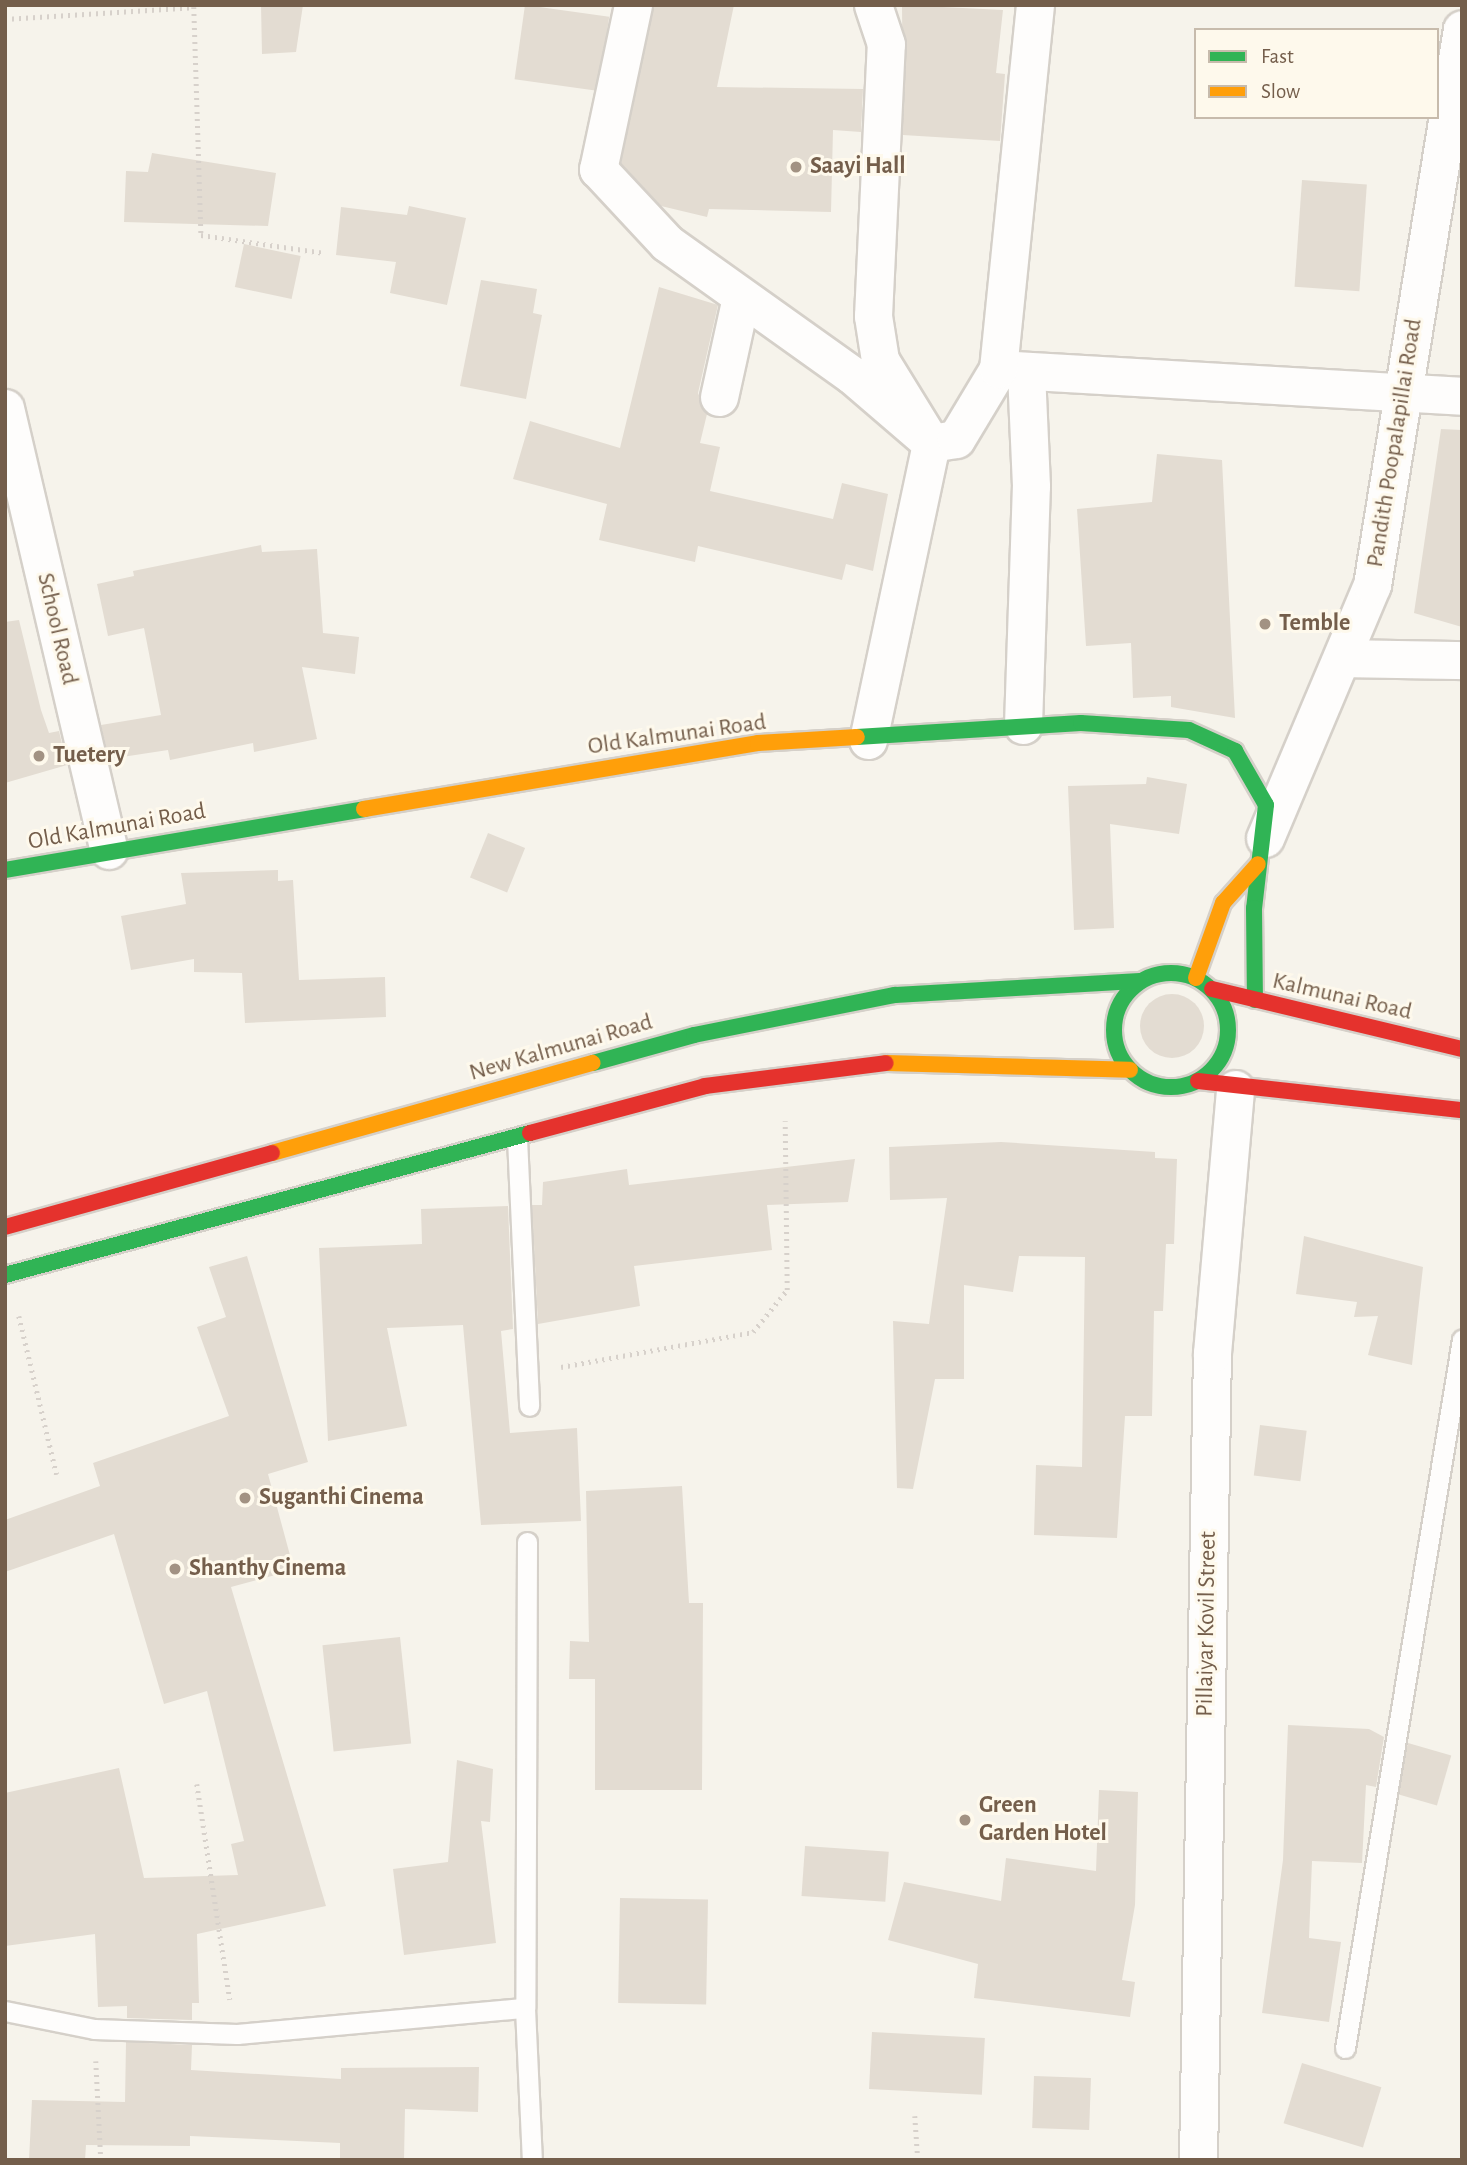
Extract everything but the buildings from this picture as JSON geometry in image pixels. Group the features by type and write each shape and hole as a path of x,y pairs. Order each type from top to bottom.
{"main road":[{"name":"Old Kalmunai Road","path":"5,870 109,850 758,743 868,740 1023,725 1162,728 1226,743 1255,776 1266,805 1255,1000"},
{"path":"1196,978 1223,903 1262,851"},
{"path":"1130,1070 1115,1040 1114,1023 1119,1006 1141,981 1178,972 1196,978 1212,989 1222,1004 1228,1038 1223,1055 1198,1080"},
{"name":"New Kalmunai Road","path":"5,1227 694,1035 895,995 1141,981"},
{"name":"Kalmunai Road","path":"1212,989 1462,1049"},
{"path":"7,1275 705,1086 784,1075 917,1061 1130,1070 1162,1087 1198,1080 1235,1089 1462,1110"}],"street":[{"path":"633,5 598,169 667,243 852,375 931,443 956,439 1012,370"},
{"path":"868,740 931,443 880,360 873,316 886,44 873,5"},
{"path":"1023,725 1031,486 1012,370 1035,5"},
{"name":"Pandith Poopalapillai Road","path":"1262,851 1371,585 1462,29"},
{"path":"719,397 741,297"},
{"path":"1012,370 1462,396"},
{"name":"School Road","path":"5,408 109,850"},
{"path":"1343,658 1462,660"},
{"name":"Pillaiyar Kovil Street","path":"1198,2160 1212,1353 1235,1089"}],"lane":[{"path":"517,1138 529,1406"},
{"path":"1345,2048 1462,1340"},
{"path":"527,1542 525,2008 532,2160"},
{"path":"5,2011 94,2029 237,2034 525,2008"}],"path":[{"path":"5,19 194,7 201,234 325,253"},
{"path":"527,1373 753,1332 787,1290 784,1075"},
{"path":"7,1275 57,1475"},
{"path":"197,1784 237,2034"},
{"path":"94,2029 102,2160"},
{"path":"915,2116 918,2160"}],"traffic: fast":[{"path":"857,737 1081,723 1189,730 1235,751 1266,805 1254,908 1255,1000"},
{"path":"5,870 364,809"},
{"path":"1171,973 1193,977 1211,990 1224,1008 1228,1030 1224,1052 1211,1070 1193,1083 1171,1087 1149,1083 1131,1070 1118,1052 1114,1030 1118,1008 1131,990 1149,977 1171,973"},
{"path":"593,1063 694,1035 895,995 1141,981"},
{"path":"5,1275 530,1133"}],"traffic: slow":[{"path":"364,809 758,743 857,737"},
{"path":"1196,978 1223,903 1258,864"},
{"path":"272,1153 593,1063"},
{"path":"886,1063 1130,1070"}],"traffic: jam":[{"path":"1212,989 1462,1049"},
{"path":"530,1133 705,1086 886,1063"},
{"path":"1198,1081 1462,1110"},
{"path":"5,1227 272,1153"}],"place":[{"name":"Saayi Hall","path":"796,167"},
{"name":"Temble","path":"1265,624"},
{"name":"Tuetery","path":"39,756"},
{"name":"Suganthi Cinema","path":"245,1498"},
{"name":"Shanthy Cinema","path":"175,1569"},
{"name":"Green Garden Hotel","path":"965,1820"}]}
